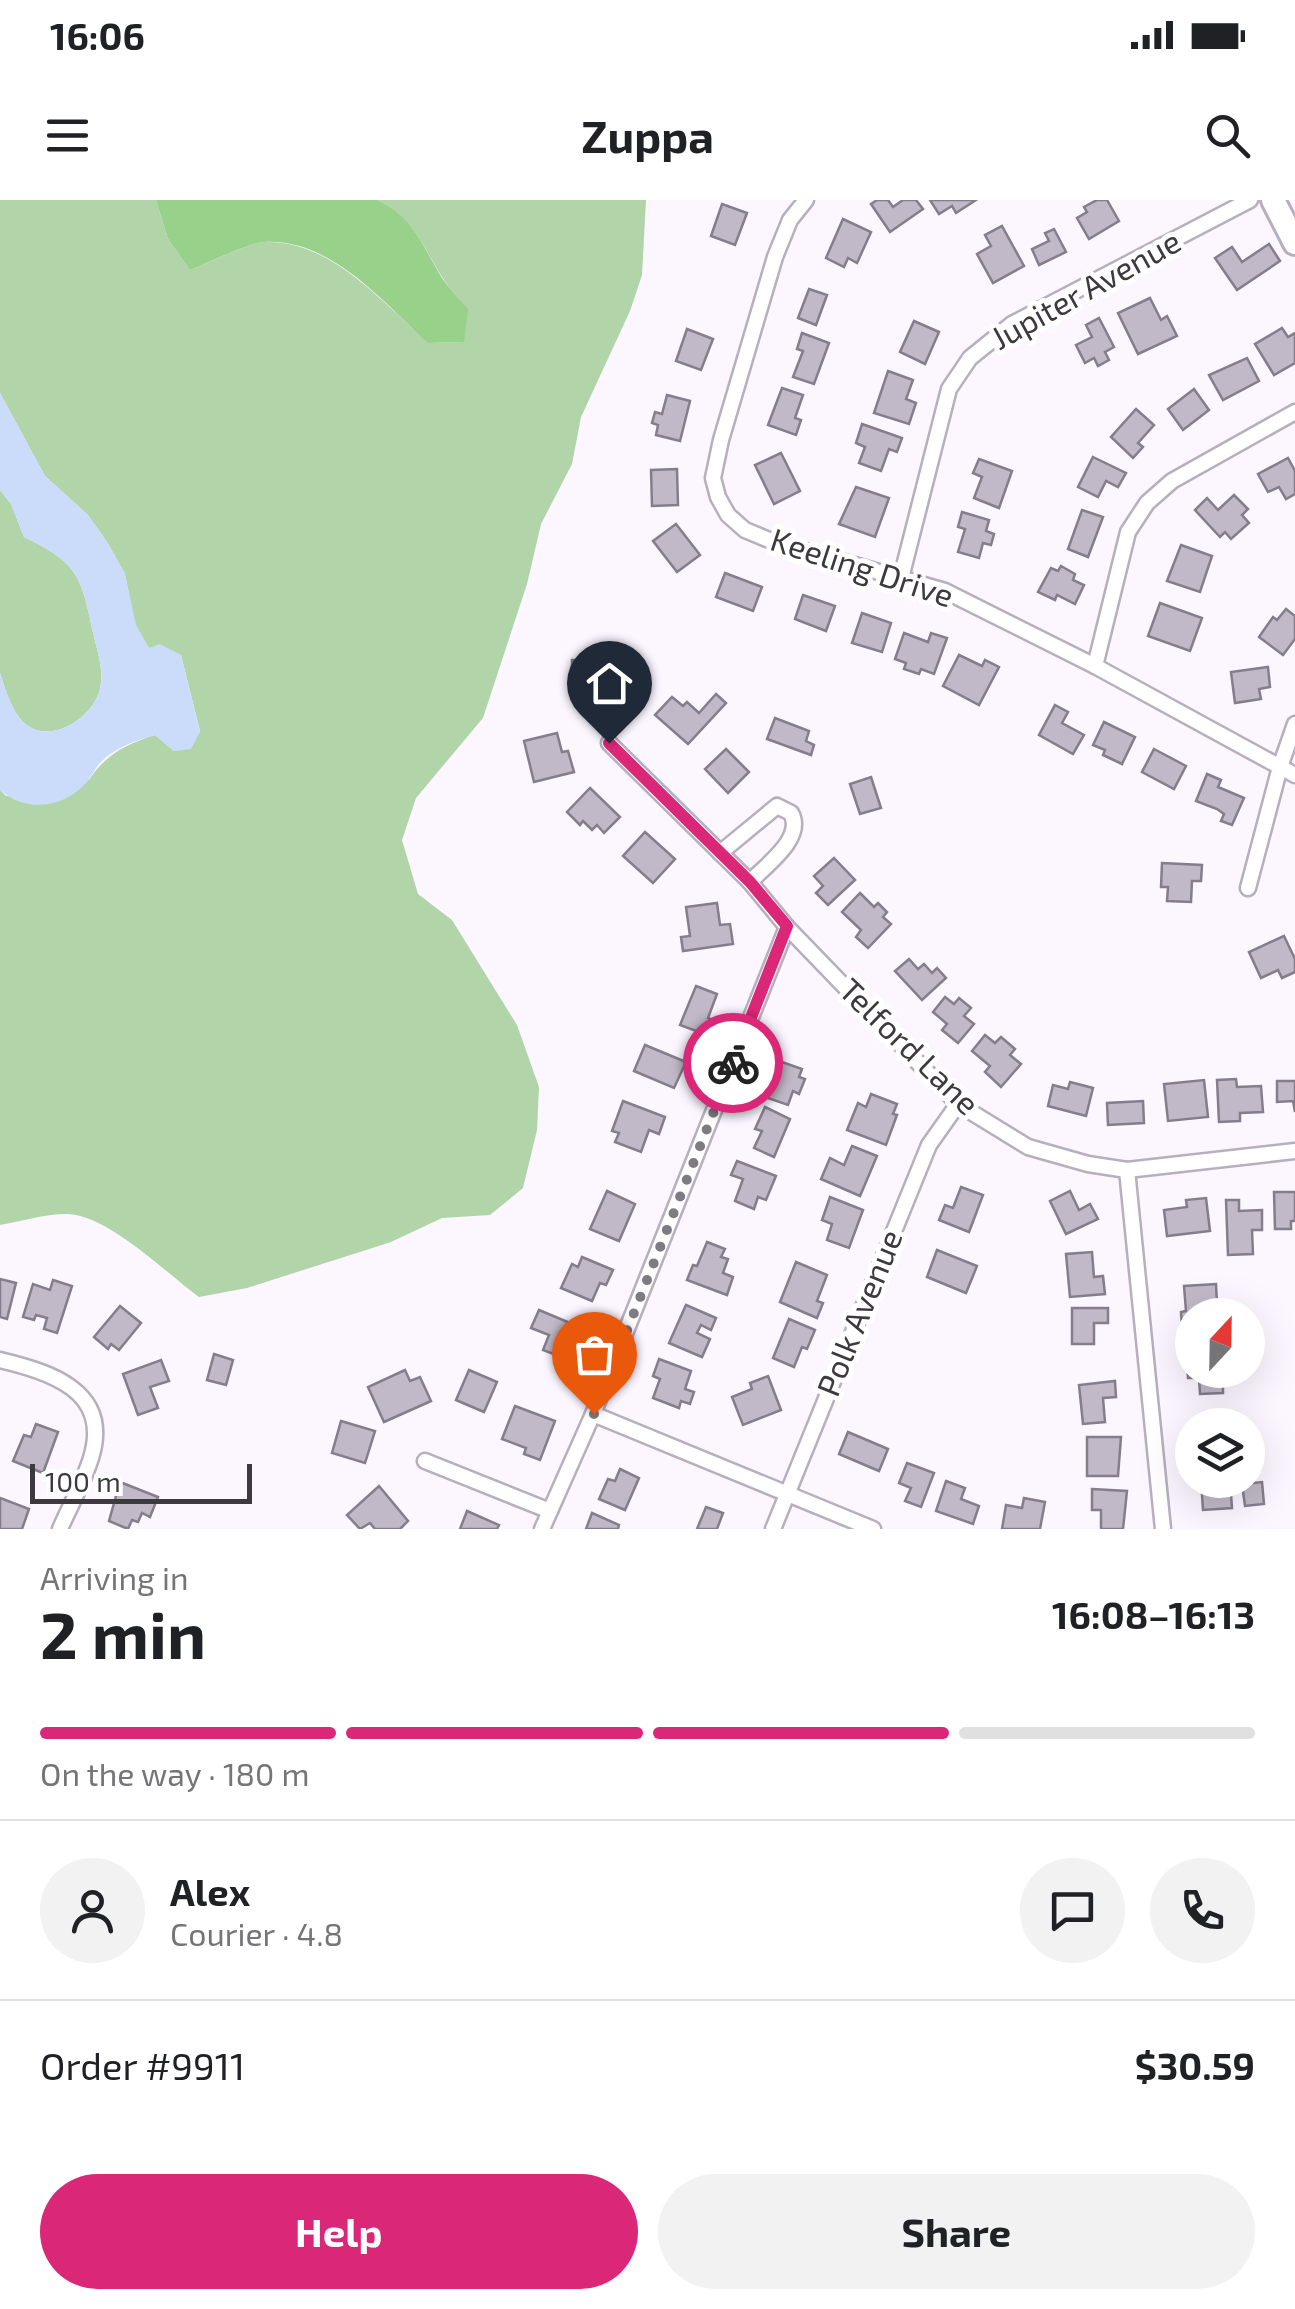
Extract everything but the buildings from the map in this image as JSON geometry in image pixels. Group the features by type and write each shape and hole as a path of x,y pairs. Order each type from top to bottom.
{"main road":[{"path":"1273,200 1295,242"}],"street":[{"name":"Keeling Drive","path":"806,200 790,220 775,256 721,440 713,478 728,515 745,530 774,542 945,591 1095,666 1295,775"},
{"name":"Jupiter Avenue","path":"901,578 948,388 970,358 1012,324 1250,200"},
{"path":"1095,666 1128,532 1147,503 1172,481 1295,412"},
{"path":"1248,888 1295,724"},
{"name":"Telford Lane","path":"609,743 750,882 787,926 958,1104 1028,1146 1088,1164 1127,1170 1295,1151"},
{"path":"720,852 777,806 791,813 795,828 791,838 750,882"},
{"path":"542,1529 594,1414 787,926"},
{"name":"Polk Avenue","path":"773,1529 929,1145 958,1104"},
{"path":"1127,1170 1163,1529"},
{"path":"0,1360 48,1372 76,1390 90,1410 94,1434 91,1458 60,1529"},
{"path":"594,1414 873,1529"},
{"path":"424,1461 550,1511"}],"green space":[{"path":"0,200 156,200 168,239 190,270 257,243 288,244 312,251 354,277 429,343 463,342 467,309 408,223 377,200 646,200 642,275 630,311 581,417 572,464 541,524 527,584 483,718 416,798 402,840 418,894 452,920 517,1025 539,1087 537,1130 523,1188 490,1215 442,1218 391,1242 247,1288 199,1297 119,1235 85,1217 52,1215 0,1225 0,790 6,796 89,780 109,757 135,742 155,735 174,751 200,731 181,655 149,648 135,625 125,574 107,542 88,515 45,476 0,393"},
{"path":"156,200 377,200 408,223 442,278 468,309 464,342 428,343 355,276 312,250 257,243 190,270 168,239"},
{"path":"0,490 11,504 24,537 68,565 86,600 100,662 100,689 82,717 61,729 39,731 23,722 10,702 0,673"}],"water":[{"path":"0,393 45,476 88,515 107,542 125,574 136,625 149,648 160,644 181,655 200,732 191,749 174,751 155,735 125,746 105,758 76,792 44,805 21,802 0,790 0,673 10,702 23,722 39,731 50,731 72,724 90,708 100,689 101,669 86,600 75,575 57,556 24,537 11,504 0,490"}],"way so far":[{"path":"594,1414 733,1063"}],"route":[{"path":"609,743 750,882 787,926 733,1063"}]}
